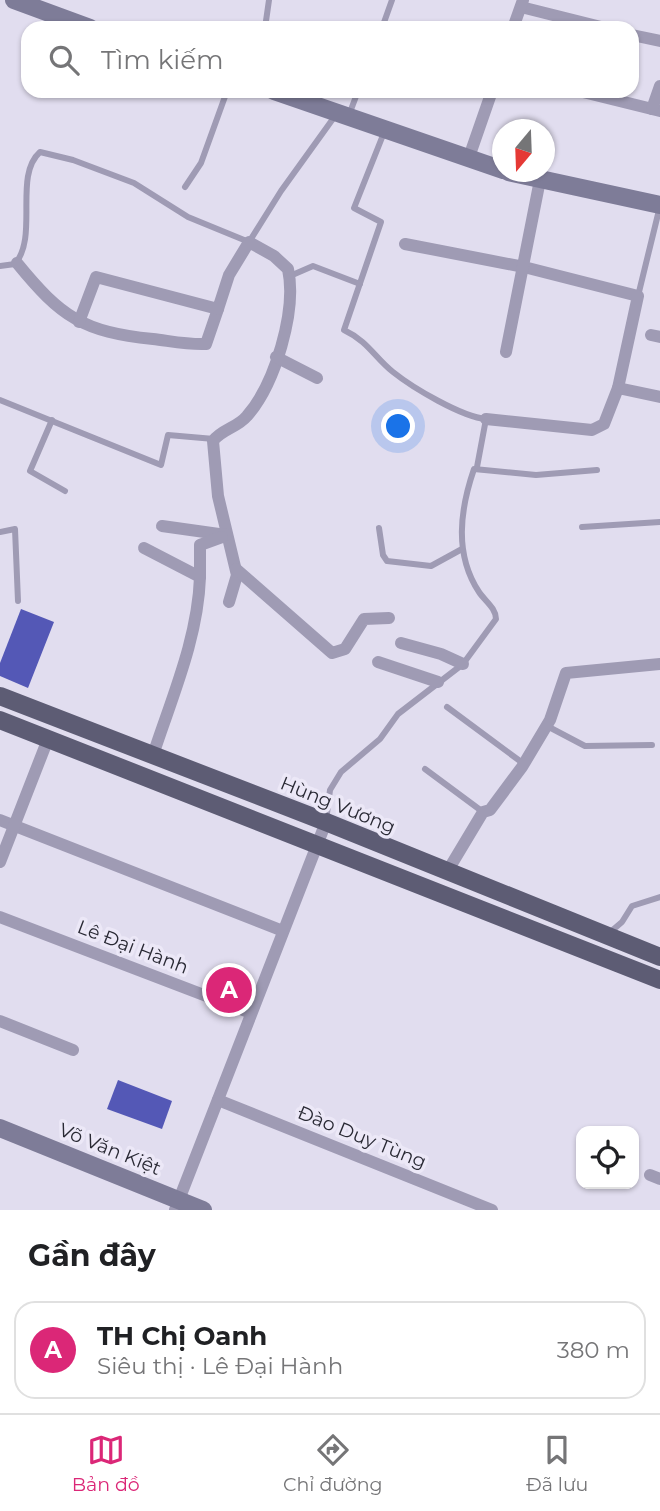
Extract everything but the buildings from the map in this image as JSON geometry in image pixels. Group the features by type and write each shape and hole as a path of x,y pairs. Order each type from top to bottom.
{"main road":[{"path":"14,0 34,3 74,21"},
{"path":"294,98 492,167"},
{"path":"549,182 660,206"},
{"name":"Hùng Vương","path":"0,696 326,822 660,957"},
{"path":"0,720 660,979"},
{"path":"597,955 607,935"},
{"name":"Võ Văn Kiệt","path":"0,1128 177,1205 204,1210"}],"street":[{"path":"516,21 522,4 579,21"},
{"path":"639,36 660,41"},
{"path":"607,98 656,110 660,86"},
{"path":"468,160 490,98"},
{"path":"506,352 540,182"},
{"path":"17,263 58,308 79,322 114,334 203,345 208,342 229,275 249,242 281,261 290,276 290,313 276,357 255,407 242,422 214,439 218,496 236,569 229,602"},
{"path":"405,244 524,267 638,296 618,388 606,421 597,429 572,429 485,418"},
{"path":"79,322 96,277 218,309"},
{"path":"276,357 317,378"},
{"path":"618,388 660,397"},
{"path":"162,526 226,535"},
{"path":"153,755 190,643 200,601 200,545 226,535"},
{"path":"144,548 200,577"},
{"path":"236,569 332,653 345,649 364,619 389,618"},
{"path":"401,643 463,664"},
{"path":"378,662 438,682"},
{"path":"447,872 483,812 490,810 524,764 547,726 566,673 660,664"},
{"path":"0,862 48,739"},
{"path":"0,820 284,931"},
{"path":"177,1205 326,822"},
{"name":"Lê Đại Hành","path":"0,917 251,1013"},
{"path":"0,1021 74,1050"},
{"name":"Đào Duy Tùng","path":"218,1100 492,1210"}],"lane":[{"path":"266,21 269,0"},
{"path":"384,21 392,0"},
{"path":"185,187 201,163 224,98"},
{"path":"0,266 17,263 27,226 31,168 40,152 73,160 143,187 188,217 249,242 281,191 354,98"},
{"path":"326,822 330,790 341,772 380,739 398,714 463,664 496,615 478,590 462,549 460,534 472,474 477,467 485,418 474,417 405,380 358,337 344,330 381,222 354,208 385,130"},
{"path":"638,296 660,206"},
{"path":"290,276 313,266 360,284"},
{"path":"0,400 161,465 169,435 214,439"},
{"path":"52,420 30,471 65,491"},
{"path":"477,467 536,475 597,470"},
{"path":"582,527 660,523"},
{"path":"379,528 383,555 387,561 431,566 462,549"},
{"path":"0,531 15,529 18,601"},
{"path":"447,708 524,764"},
{"path":"547,726 585,746 652,745"},
{"path":"425,769 483,812"},
{"path":"607,935 622,922 632,906 660,897"}],"place":[{"name":"TH Chị Oanh","path":"229,990"}]}
